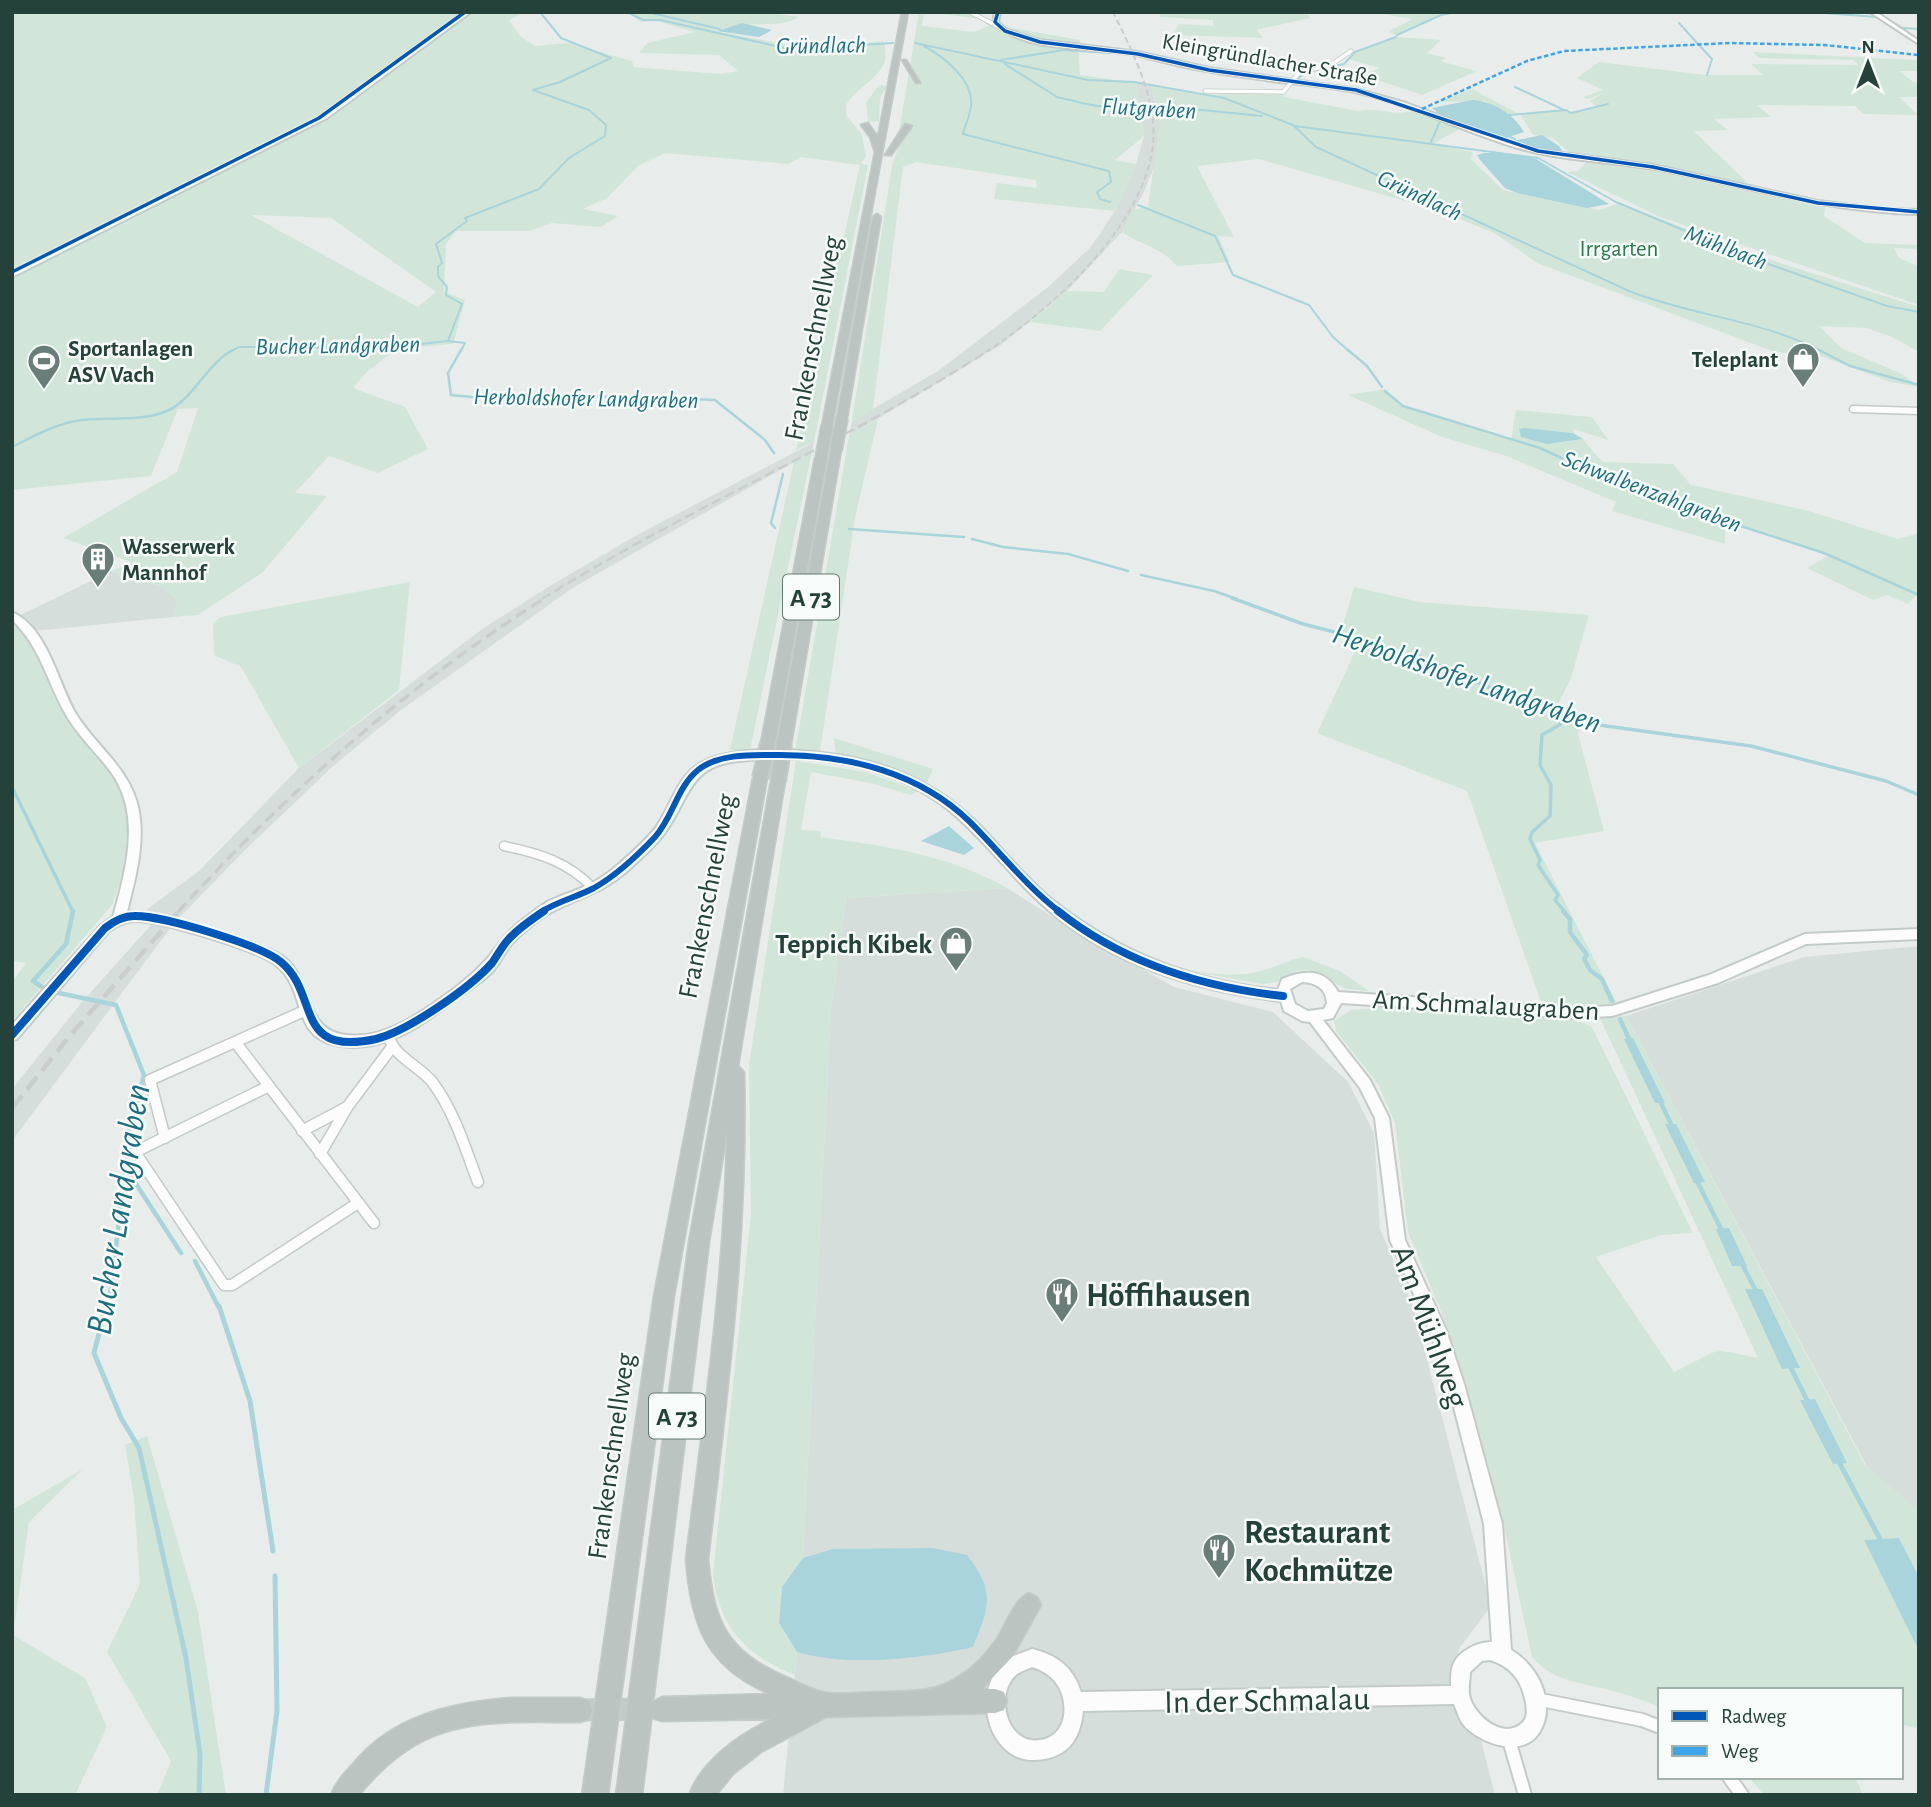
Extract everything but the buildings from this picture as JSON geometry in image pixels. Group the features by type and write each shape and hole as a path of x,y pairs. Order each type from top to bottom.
{"highway":[{"name":"Frankenschnellweg","path":"629,1795 698,1256 734,1038 769,779 768,743 827,426 883,152 900,60 905,12"},
{"name":"Frankenschnellweg","path":"900,60 913,12"},
{"path":"879,82 900,60 918,82"},
{"path":"865,125 883,152 908,126"},
{"name":"Frankenschnellweg","path":"882,191 883,152"},
{"name":"Frankenschnellweg","path":"593,1795 664,1296 769,779 784,744 880,204"},
{"path":"734,1038 736,1182 730,1263 697,1559 698,1595 708,1625 731,1660 760,1680 826,1705"},
{"path":"920,1704 953,1695 980,1678 1014,1637 1029,1605"},
{"path":"662,1709 995,1701"},
{"path":"701,1795 712,1776 738,1750 777,1727 826,1705"},
{"path":"343,1795 355,1777 389,1745 423,1726 459,1714 580,1710"}],"street":[{"path":"12,275 314,124 358,96 469,12"},
{"path":"970,12 999,27"},
{"path":"998,12 996,22 999,27"},
{"path":"1872,12 1919,43"},
{"name":"Kleingründlacher Straße","path":"999,27 1036,41 1141,54 1168,62 1341,87 1410,105 1532,150 1651,167 1816,205 1862,211 1919,212"},
{"path":"1205,91 1278,93 1285,90 1290,81 1301,72 1343,62 1351,51"},
{"path":"1289,57 1301,72"},
{"path":"1853,409 1919,411"},
{"path":"12,615 34,635 81,731 120,775 129,796 136,836 119,918"},
{"path":"320,1154 391,1042 485,970 517,930 553,904 593,887 621,870 655,837 666,822 683,785 699,769 738,757 824,759 878,769 931,792 982,834 1044,900 1144,964 1216,987 1283,996 1293,1011 1314,1018 1328,1014 1335,1003 1326,984 1310,977 1287,983 1283,996"},
{"path":"504,846 542,854 576,869 593,887"},
{"path":"12,1035 104,928 119,918 150,919 272,956 292,971 304,1011 319,1032 347,1041 391,1042 430,1080 452,1109 478,1182"},
{"name":"Am Schmalaugraben","path":"1334,997 1572,1013 1600,1012 1640,1004 1713,979 1805,939 1919,934"},
{"path":"165,1138 150,1080 304,1011"},
{"name":"Am Mühlweg","path":"1314,1018 1365,1084 1382,1118 1398,1240 1438,1330 1456,1384 1493,1524 1502,1654"},
{"path":"236,1042 267,1087 374,1223"},
{"path":"267,1087 135,1152 224,1285 232,1285 358,1203"},
{"path":"302,1131 348,1106"},
{"path":"1478,1653 1502,1654 1524,1672 1536,1699 1537,1712 1528,1732 1509,1740 1484,1732 1464,1710 1459,1695 1461,1668 1468,1658 1478,1653"},
{"path":"1032,1658 1044,1660 1065,1675 1074,1702 1070,1728 1063,1738 1044,1751 1031,1752 1009,1740 998,1722 995,1701 1002,1676 1021,1660 1032,1658"},
{"name":"In der Schmalau","path":"1074,1702 1459,1695"},
{"path":"1536,1699 1642,1720 1658,1726"},
{"path":"1509,1740 1525,1795"},
{"path":"1730,1779 1742,1795"}],"shaded area":[{"path":"1136,83 1151,86 1160,121 1159,141 1157,159 1144,192 1122,232 1067,291 1002,344 849,436 852,421 938,371 1048,287 1091,247 1115,211 1136,164 1144,136"},
{"path":"814,442 812,452 574,587 401,710 331,768 174,923 12,1141 12,1089 82,1002 159,916 146,910 199,871 299,768 485,627 548,587 637,535"},
{"path":"112,571 163,587 178,601 173,617 35,631 30,621 20,615"},
{"path":"1007,888 1078,933 1174,987 1273,1012 1348,1082 1374,1133 1380,1229 1413,1306 1491,1606 1458,1650 1495,1795 783,1795 797,1652 782,1587 803,1558 831,1009 846,898"},
{"path":"1919,946 1919,1564 1626,1016 1804,957"}],"green space":[{"path":"12,12 526,12 509,20 520,36 535,46 569,43 632,61 634,67 720,74 738,71 719,55 639,53 647,43 695,32 656,21 641,22 629,14 594,12 762,12 799,17 781,23 726,27 716,31 803,48 883,41 886,52 881,69 846,105 846,115 862,135 866,156 861,164 868,165 814,442 796,450 860,165 800,157 789,164 665,153 638,166 607,198 583,209 618,216 601,227 552,223 530,231 456,231 446,244 444,292 465,300 453,344 396,349 367,372 353,388 405,407 428,449 378,473 329,456 295,493 327,496 263,572 198,615 173,617 178,601 163,587 112,571 131,562 63,538 177,472 198,408 178,409 151,476 12,490","holes":["251,215 331,218 436,292 418,307"]},
{"path":"919,12 924,12 922,26 974,32 988,26 981,19 926,12 970,12 1000,26 1081,40 1078,45 1080,75 1136,83 1144,136 1115,160 1136,164 1115,211 994,199 997,183 1037,188 1036,180 916,162 903,167 873,410 852,421 892,166 901,140 899,132"},
{"path":"1161,12 1328,12 1307,13 1310,18 1257,30 1263,38 1173,35 1179,24 1213,26 1213,20 1160,17"},
{"path":"1368,12 1453,12 1395,35 1389,31 1413,19"},
{"path":"1399,37 1441,40 1427,53 1447,58 1440,61 1477,71 1422,95 1362,75 1380,68 1348,59 1354,51"},
{"path":"1753,52 1919,60 1919,71 1899,71 1913,82 1919,83 1919,97 1899,97 1918,115 1863,114 1855,106 1757,105 1771,117 1714,119 1728,130 1694,131 1756,191 1671,168 1572,155 1553,138 1533,135 1520,114 1565,111 1571,113 1598,108 1590,101 1603,93 1588,99 1583,97 1603,90 1577,78 1599,62 1706,75 1763,75 1751,64 1859,65 1853,60 1758,58"},
{"path":"879,85 887,86 880,98 879,121 868,122 866,103"},
{"name":"Irrgarten","path":"1151,86 1200,95 1282,93 1284,97 1358,111 1402,113 1420,109 1461,128 1432,144 1473,152 1471,159 1503,190 1599,210 1620,203 1746,252 1919,307 1919,352 1892,337 1866,328 1819,326 1841,348 1902,374 1919,387 1890,382 1821,356 1775,352 1537,263 1496,234 1444,212 1259,159 1197,166 1234,237 1218,236 1230,262 1177,266 1159,251 1122,232 1135,209 1148,207 1160,121"},
{"path":"1472,89 1517,113 1509,114 1485,101 1439,102"},
{"path":"1585,158 1825,207 1824,216 1865,243 1919,245 1919,249 1894,248 1898,257 1919,267 1919,305 1660,217 1567,172 1578,171 1585,164"},
{"path":"1119,269 1153,275 1100,331 1030,322 1067,291 1104,292"},
{"path":"1385,389 1398,404 1511,440 1516,410 1592,417 1608,440 1574,429 1573,433 1521,428 1519,434 1547,444 1583,439 1602,462 1673,464 1691,485 1809,511 1898,539 1919,533 1919,597 1915,596 1908,604 1887,595 1873,600 1807,568 1830,555 1725,522 1725,544 1612,511 1616,502 1506,456 1442,437 1348,395"},
{"path":"878,419 855,518 820,751 795,752 849,436"},
{"path":"812,452 750,750 730,750 794,462"},
{"path":"410,582 399,690 299,768 241,667 214,655 213,623 221,617"},
{"path":"1354,587 1420,602 1589,615 1571,678 1558,705 1588,718 1578,734 1604,831 1535,843 1617,1004 1542,1005 1467,791 1317,733 1359,643 1340,635"},
{"path":"12,613 30,621 76,720 116,769 137,837 112,905 12,1021 12,982 26,963 12,961"},
{"path":"834,738 933,769 927,783 879,764 836,755"},
{"path":"796,761 866,772 919,791 911,795 870,783 811,772 801,830 821,831 821,837 893,848 940,860 963,867 1007,888 846,898 831,1009 803,1558 782,1587 779,1623 797,1652 795,1675 762,1659 738,1637 721,1609 713,1574 751,1214 749,1065"},
{"path":"1303,957 1340,971 1369,991 1346,989 1308,970 1297,971 1276,982 1262,984 1184,970 1243,974"},
{"path":"1377,1008 1577,1020 1592,1027 1693,1233 1661,1235 1596,1257 1674,1372 1718,1350 1758,1358 1600,1018 1626,1016 1865,1465 1919,1511 1919,1577 1899,1538 1864,1540 1919,1651 1919,1729 1903,1725 1903,1688 1658,1688 1658,1706 1561,1678 1532,1657 1507,1540 1463,1375 1442,1314 1408,1232 1395,1123 1378,1084 1336,1031 1334,1021 1351,1010","holes":["1746,1289 1799,1367 1782,1369","1815,1399 1846,1462 1801,1400"]},
{"path":"147,1436 198,1612 226,1795 157,1795 171,1761 107,1652 140,1584 134,1499 125,1445"},
{"path":"83,1469 29,1522 13,1635 85,1678 107,1727 75,1795 12,1795 12,1510"},
{"path":"1751,1779 1856,1779 1863,1795 1764,1795"}],"water":[{"path":"742,23 772,30 759,37 717,31"},
{"path":"1472,100 1488,103 1502,110 1520,125 1524,132 1503,139 1441,116 1432,108"},
{"path":"1542,135 1559,146 1563,152 1531,149 1508,142"},
{"path":"1506,153 1536,159 1609,204 1587,208 1517,193 1505,188 1480,160 1477,155"},
{"path":"1519,429 1573,433 1583,439 1547,444 1521,437"},
{"path":"949,826 974,848 964,855 921,841"},
{"path":"1633,1038 1665,1103 1655,1103 1624,1039"},
{"path":"1665,1124 1676,1124 1705,1182 1694,1183"},
{"path":"1729,1228 1747,1266 1732,1266 1716,1229"},
{"path":"1745,1289 1762,1289 1800,1368 1782,1369"},
{"path":"1815,1399 1847,1463 1833,1464 1800,1400"},
{"path":"1899,1538 1919,1577 1919,1651 1864,1540"},
{"path":"933,1548 967,1555 982,1579 986,1589 986,1609 973,1647 885,1660 817,1657 797,1652 779,1623 782,1587 803,1558 833,1549"}],"waterway":[{"name":"Bucher Landgraben","path":"448,341 462,304 446,295 447,287 438,276 438,267 442,263 436,244 467,221 465,218 539,189 569,158 605,136 606,125 589,110 533,90 560,82 611,58 561,38 540,12"},
{"name":"Gründlach","path":"601,12 607,12"},
{"name":"Gründlach","path":"627,12 643,20 660,20 789,49 893,43"},
{"name":"Gründlach","path":"647,12 720,29"},
{"path":"1397,35 1441,15 1456,12"},
{"path":"1811,12 1877,17"},
{"path":"1885,18 1902,28 1919,29"},
{"path":"1679,23 1698,44"},
{"path":"1297,80 1304,73 1344,64 1355,52 1396,37"},
{"name":"Gründlach","path":"915,43 1088,80 1134,82 1224,98 1293,125 1316,147 1629,291 1677,307 1776,332 1821,351"},
{"path":"1699,45 1712,59 1707,75"},
{"name":"Schwalbenzahlgraben","path":"924,46 956,70 968,87 971,106 963,134 1109,171 1111,182 1097,192 1100,199 1110,202"},
{"path":"1001,60 1064,50 1110,53"},
{"path":"1139,55 1189,68"},
{"name":"Flutgraben","path":"1005,64 1057,97 1086,104 1135,112 1202,110 1262,116"},
{"path":"1272,81 1284,83"},
{"path":"1515,87 1564,110"},
{"path":"1509,115 1566,110 1571,113 1608,104"},
{"path":"1431,142 1441,119"},
{"name":"Mühlbach","path":"1295,126 1538,158 1616,202 1743,255 1887,306 1919,312"},
{"path":"1510,137 1515,139"},
{"name":"Schwalbenzahlgraben","path":"1138,205 1215,236 1233,275 1309,305 1333,337 1350,352"},
{"name":"Bucher Landgraben","path":"233,350 239,347 385,348 448,341"},
{"name":"Herboldshofer Landgraben","path":"448,341 465,343 460,352"},
{"name":"Bucher Landgraben","path":"12,447 64,424 93,419 136,418 167,411 185,398 215,364 233,350"},
{"name":"Bucher Landgraben","path":"229,352 233,350"},
{"name":"Herboldshofer Landgraben","path":"461,350 448,373 451,395 512,401 626,396 715,400 765,440 774,453"},
{"name":"Schwalbenzahlgraben","path":"1348,350 1367,366 1382,387"},
{"name":"Gründlach","path":"1821,351 1850,366 1919,385"},
{"name":"Schwalbenzahlgraben","path":"1385,391 1403,406 1540,448 1587,470 1722,520 1824,553 1919,595"},
{"name":"Herboldshofer Landgraben","path":"775,528 771,523 783,474"},
{"name":"Herboldshofer Landgraben","path":"849,529 964,537"},
{"name":"Herboldshofer Landgraben","path":"972,539 1003,547 1068,554 1128,571"},
{"name":"Herboldshofer Landgraben","path":"1141,575 1214,591 1237,599"},
{"name":"Herboldshofer Landgraben","path":"1232,598 1303,624 1374,642 1401,656 1416,655 1531,706 1562,711"},
{"name":"Herboldshofer Landgraben","path":"1562,711 1599,725 1751,746 1886,781 1919,795"},
{"path":"1562,711 1561,724 1542,735 1540,765 1551,785 1550,816 1532,832 1530,839 1540,860 1538,865 1558,895 1555,900 1565,912"},
{"name":"Bucher Landgraben","path":"12,787 73,912"},
{"path":"1563,911 1570,919 1570,932 1587,955 1584,959 1590,970 1602,979 1612,1001"},
{"name":"Bucher Landgraben","path":"47,990 33,981 66,944 73,912"},
{"name":"Bucher Landgraben","path":"54,992 116,1005 144,1075 128,1135 112,1285 106,1308"},
{"path":"1620,1019 1629,1039"},
{"path":"1661,1103 1671,1124"},
{"path":"125,1167 181,1253"},
{"path":"1698,1183 1721,1229"},
{"path":"195,1261 219,1308"},
{"path":"1743,1266 1755,1289"},
{"name":"Bucher Landgraben","path":"106,1306 94,1353 121,1418 139,1448 186,1658 200,1754 199,1795"},
{"path":"219,1306 250,1401 273,1551"},
{"path":"1791,1368 1807,1400"},
{"path":"1840,1464 1880,1539"},
{"path":"266,1795 277,1711 275,1576"}],"tunnel":[{"path":"580,1710 646,1709"}],"railway":[{"path":"988,351 1042,310 1071,284 1122,223 1140,190 1151,156 1151,108 1138,65 1113,12"},
{"path":"542,599 653,535 935,384 988,351"},
{"path":"178,912 262,825 351,743 446,666 545,598"},
{"path":"12,1108 68,1038 179,911"}],"marked path":[{"path":"1422,109 1527,61 1564,51 1730,43 1824,45 1919,55"}],"cycle path":[{"path":"12,272 319,118 465,12"},
{"path":"998,12 995,22 1005,31 1020,37 1138,54 1229,73 1356,90 1404,104 1498,140 1538,151 1653,167 1818,203 1919,212"},
{"path":"12,1035 105,928 120,919 137,916 210,934 280,961 297,983 310,1020 318,1030 330,1037 363,1041 390,1034 415,1022 475,978 491,964 513,934 543,911 595,887 624,867 662,829 685,786 699,770 720,760 764,755 824,757 854,762 910,780 936,794 959,812 1043,899 1097,938 1125,954 1186,978 1283,996"}],"place":[{"name":"Teleplant","path":"1803,389"},
{"name":"Sportanlagen ASV Vach","path":"44,391"},
{"name":"Wasserwerk Mannhof","path":"98,589"},
{"name":"Teppich Kibek","path":"956,973"},
{"name":"Höffihausen","path":"1062,1324"},
{"name":"Restaurant Kochmütze","path":"1219,1580"}]}
